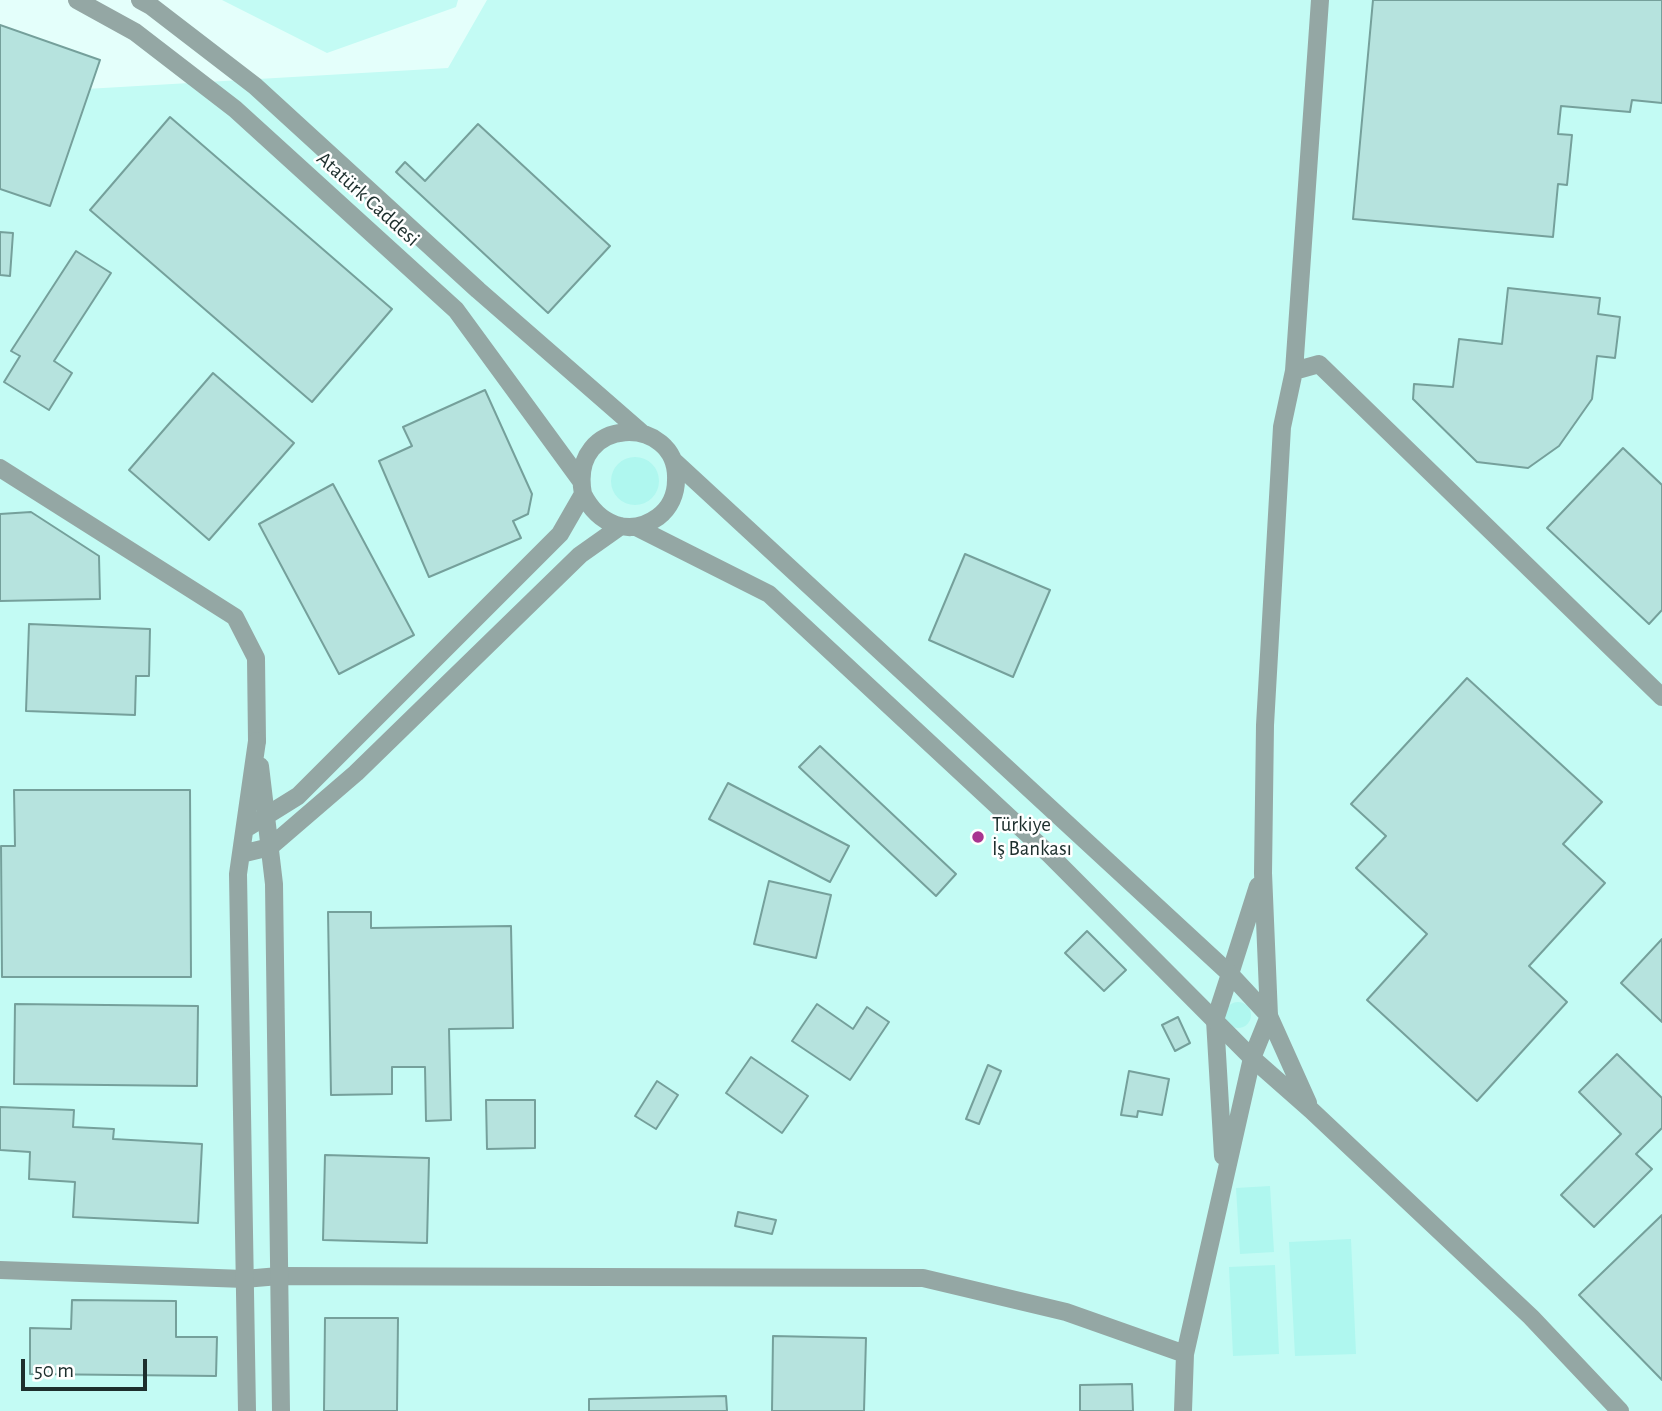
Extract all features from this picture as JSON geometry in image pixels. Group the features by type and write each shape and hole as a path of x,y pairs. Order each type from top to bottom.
{"street":[{"name":"Atatürk Caddesi","path":"77,0 135,32 235,109 456,310 582,488"},
{"name":"Atatürk Caddesi","path":"140,0 255,86 478,290 642,433"},
{"path":"1183,1411 1185,1354 1252,1058 1269,1016 1263,873 1265,724 1281,440 1294,371 1320,0"},
{"path":"1294,371 1319,363 1662,697"},
{"path":"1311,1110 1269,1016 1230,974 673,460 665,448 655,439 629,431 605,438 595,446 582,468 582,488 589,506 598,516 608,522 628,527 769,594 1050,855 1252,1058 1531,1317 1620,1411"},
{"path":"241,854 270,847 356,773 580,555 628,527 649,523 662,514 671,503 676,489 673,460"},
{"path":"0,468 235,617 256,659 257,741 274,884 281,1411"},
{"path":"245,829 298,796 560,534 582,488"},
{"path":"247,1411 238,874 257,741"},
{"path":"1224,1177 1215,1020 1263,873"},
{"path":"0,1270 244,1279 279,1276 923,1278 1066,1312 1185,1354"}],"shaded area":[{"path":"222,0 458,0 456,7 327,53"},
{"path":"487,0 1662,0 1662,1411 0,1411 0,54 86,89 448,68"},
{"path":"635,457 652,464 659,481 652,498 635,505 618,498 611,481 618,464"},
{"path":"1238,1002 1247,1006 1251,1015 1247,1024 1238,1028 1229,1024 1225,1015 1229,1006"},
{"path":"1270,1186 1274,1252 1240,1254 1236,1188"},
{"path":"1351,1239 1356,1354 1295,1356 1289,1242"},
{"path":"1275,1265 1279,1354 1233,1356 1229,1267"}],"building":[{"path":"1373,0 1662,0 1662,103 1632,100 1630,112 1561,106 1558,134 1572,135 1567,185 1558,184 1553,237 1353,219"},
{"path":"0,25 100,60 50,206 0,189"},
{"path":"170,117 392,309 312,402 90,210"},
{"path":"478,124 610,246 548,313 396,172 405,162 425,181"},
{"path":"0,232 13,233 10,276 0,275"},
{"path":"76,251 111,273 54,361 72,373 49,410 4,382 20,356 11,351"},
{"path":"1508,288 1600,298 1598,314 1620,317 1615,358 1597,356 1592,399 1559,446 1528,468 1477,462 1413,399 1414,384 1453,387 1459,339 1502,344"},
{"path":"213,373 294,443 209,540 129,470"},
{"path":"485,390 532,494 528,514 513,521 521,538 429,577 379,461 412,446 403,427"},
{"path":"1623,448 1662,485 1662,610 1649,624 1547,528"},
{"path":"333,484 414,635 339,674 259,524"},
{"path":"31,512 99,556 100,599 0,601 0,514"},
{"path":"965,554 1050,590 1013,677 929,640"},
{"path":"29,624 150,629 149,676 136,676 135,715 26,711"},
{"path":"1467,678 1602,802 1563,844 1605,883 1529,966 1567,1002 1477,1101 1367,1000 1427,934 1356,868 1386,836 1351,804"},
{"path":"820,746 956,874 936,896 799,767"},
{"path":"728,783 849,846 830,882 709,819"},
{"path":"14,790 190,790 191,977 2,977 1,846 15,846"},
{"path":"769,881 831,895 816,958 754,944"},
{"path":"328,912 371,912 371,928 511,926 513,1028 449,1029 451,1120 426,1121 425,1067 392,1067 392,1094 331,1095"},
{"path":"1087,931 1126,970 1104,991 1065,953"},
{"path":"1662,939 1662,1022 1621,983"},
{"path":"15,1004 198,1006 197,1086 14,1084"},
{"path":"817,1004 853,1029 867,1007 889,1022 850,1080 792,1041"},
{"path":"1178,1017 1190,1043 1175,1051 1162,1025"},
{"path":"1617,1054 1662,1098 1662,1128 1636,1154 1652,1169 1594,1227 1561,1195 1621,1134 1579,1092"},
{"path":"751,1057 808,1096 782,1133 726,1093"},
{"path":"988,1065 1001,1071 979,1124 966,1119"},
{"path":"1129,1071 1169,1079 1162,1115 1138,1111 1137,1117 1121,1115"},
{"path":"657,1081 678,1095 656,1129 635,1116"},
{"path":"486,1100 535,1100 535,1148 487,1149"},
{"path":"0,1107 74,1110 73,1127 114,1129 113,1139 202,1144 198,1223 73,1217 75,1182 29,1179 30,1152 0,1150"},
{"path":"325,1155 429,1158 427,1243 323,1240"},
{"path":"738,1212 776,1220 772,1234 735,1226"},
{"path":"1662,1215 1662,1380 1579,1295"},
{"path":"72,1300 176,1301 176,1337 217,1337 216,1376 30,1374 30,1328 71,1329"},
{"path":"325,1318 398,1318 397,1411 324,1411"},
{"path":"773,1336 866,1338 864,1411 772,1411"},
{"path":"1132,1384 1133,1411 1080,1411 1080,1385"},
{"path":"726,1396 727,1411 589,1411 589,1399"}],"place":[{"name":"Türkiye İş Bankası","path":"978,837"}]}
